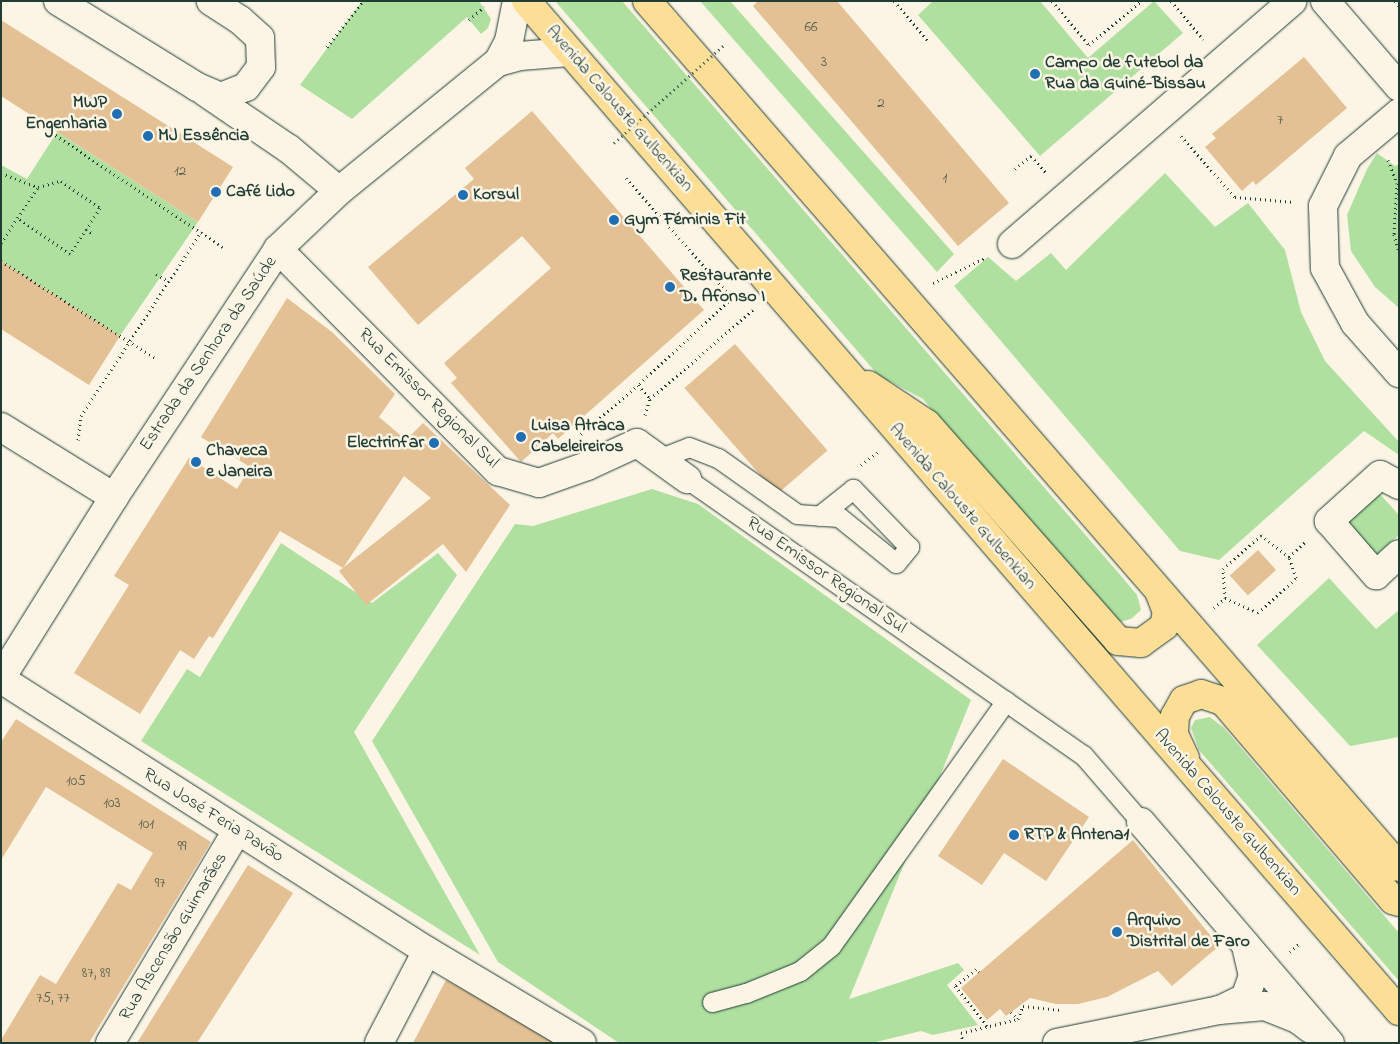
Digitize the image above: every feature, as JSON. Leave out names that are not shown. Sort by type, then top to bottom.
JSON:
[{"type":"main road","name":"Avenida Calouste Gulbenkian","points":[[526,1],[1399,1011]]},
{"type":"main road","points":[[647,1],[1158,592],[1399,867]]},
{"type":"main road","points":[[842,368],[928,424],[1118,642],[1141,644],[1164,626],[1167,612],[1158,592]]},
{"type":"main road","points":[[1192,772],[1174,734],[1176,716],[1184,700],[1201,694],[1223,701],[1386,892],[1399,902]]},
{"type":"street","points":[[58,1],[79,10],[289,148],[339,191]]},
{"type":"street","points":[[197,87],[221,97],[246,87],[261,67],[260,38],[240,20],[211,1]]},
{"type":"street","points":[[498,62],[509,41],[517,1]]},
{"type":"street","points":[[1012,244],[1293,1]]},
{"type":"street","points":[[1325,1],[1399,87]]},
{"type":"street","points":[[498,62],[520,56],[569,52]]},
{"type":"street","name":"Estrada da Senhora da Saúde","points":[[1,679],[114,498],[278,249],[339,191],[498,62]]},
{"type":"street","points":[[1399,113],[1348,156],[1323,206],[1325,268],[1355,323],[1399,373]]},
{"type":"street","name":"Rua Emissor Regional Sul","points":[[278,249],[498,471],[539,483],[588,466],[648,451],[687,479]]},
{"type":"street","points":[[1,427],[114,498]]},
{"type":"street","points":[[1399,485],[1380,475],[1329,521],[1376,575],[1399,554]]},
{"type":"street","name":"Rua José Feria Pavão","points":[[1,679],[427,951],[582,1043]]},
{"type":"street","name":"Rua Emissor Regional Sul","points":[[1141,822],[1329,1043]]},
{"type":"street","name":"Rua Ascensão Guimarães","points":[[110,1043],[238,831]]},
{"type":"street","points":[[1219,1010],[1246,998],[1253,976],[1246,945]]},
{"type":"street","points":[[379,1043],[427,951]]},
{"type":"street","points":[[1057,1043],[1219,1010],[1265,1006],[1299,1020],[1329,1043]]},
{"type":"lane","points":[[648,451],[689,447],[718,458],[797,514],[819,516],[839,517],[896,564],[908,547],[853,488],[819,516]]},
{"type":"lane","name":"Rua Emissor Regional Sul","points":[[687,479],[1083,755],[1141,822]]},
{"type":"lane","points":[[712,1002],[746,992],[800,971],[832,946],[1006,701]]},
{"type":"path","points":[[327,47],[363,1]]},
{"type":"path","points":[[894,1],[930,43]]},
{"type":"path","points":[[1052,1],[1089,45],[1141,1]]},
{"type":"path","points":[[1171,1],[1224,62]]},
{"type":"path","points":[[1395,1],[1399,6]]},
{"type":"path","points":[[470,20],[484,6]]},
{"type":"path","points":[[614,143],[725,44]]},
{"type":"path","points":[[1162,115],[1235,197],[1323,206]]},
{"type":"path","points":[[39,124],[223,247]]},
{"type":"path","points":[[1378,131],[1397,183],[1394,234],[1399,252]]},
{"type":"path","points":[[1015,169],[1031,156]]},
{"type":"path","points":[[1,173],[38,187],[61,181],[100,208],[70,254],[18,218]]},
{"type":"path","points":[[578,436],[638,385],[732,298],[626,178]]},
{"type":"path","points":[[1,243],[38,187]]},
{"type":"path","points":[[86,229],[93,234]]},
{"type":"path","points":[[74,473],[80,416],[201,232]]},
{"type":"path","points":[[933,283],[1012,244]]},
{"type":"path","points":[[1,261],[155,358]]},
{"type":"path","points":[[156,274],[168,282]]},
{"type":"path","points":[[650,399],[775,291]]},
{"type":"path","points":[[638,385],[650,399],[648,451]]},
{"type":"path","points":[[1289,557],[1329,521]]},
{"type":"path","points":[[1261,535],[1289,557],[1296,578],[1258,613],[1225,598],[1224,569],[1261,535]]},
{"type":"path","points":[[1191,628],[1225,598]]},
{"type":"path","points":[[979,972],[976,969],[955,986],[989,1028]]},
{"type":"path","points":[[963,1043],[961,1033],[989,1028],[1018,1019]]},
{"type":"green space","points":[[362,1],[479,1],[491,19],[488,28],[481,34],[467,17],[352,119],[300,85]]},
{"type":"green space","points":[[555,1],[622,1],[1122,577],[1137,595],[1141,610],[1131,619],[1119,622],[1107,614],[923,399],[878,375]]},
{"type":"green space","points":[[700,1],[730,1],[954,254],[937,272]]},
{"type":"green space","name":"Campo de futebol da Rua da Guiné-Bissau","points":[[933,1],[1040,1],[1088,58],[1154,1],[1183,33],[1040,156],[918,15]]},
{"type":"green space","points":[[57,132],[198,222],[120,336],[1,261],[1,165],[27,179]]},
{"type":"green space","points":[[1377,153],[1395,166],[1399,164],[1399,308],[1375,287],[1351,251],[1347,215],[1367,169]]},
{"type":"green space","points":[[1165,173],[1215,227],[1248,203],[1285,250],[1301,312],[1325,361],[1399,442],[1399,455],[1364,431],[1219,560],[1180,551],[954,286],[988,257],[1016,281],[1051,253],[1066,270]]},
{"type":"green space","points":[[652,489],[698,504],[971,700],[849,999],[958,963],[964,970],[947,985],[978,1025],[933,1035],[921,1031],[872,1043],[619,1043],[498,962],[372,741],[515,524],[533,526]]},
{"type":"green space","points":[[1379,493],[1399,515],[1399,535],[1376,555],[1347,522]]},
{"type":"green space","points":[[281,543],[372,603],[438,553],[457,575],[354,732],[480,955],[141,741],[187,669],[200,677]]},
{"type":"green space","points":[[1329,578],[1376,629],[1399,610],[1399,737],[1350,746],[1257,645]]},
{"type":"green space","points":[[1210,717],[1224,728],[1399,933],[1399,981],[1199,750],[1191,728],[1195,720]]},
{"type":"building","points":[[758,1],[837,1],[1009,203],[958,246],[753,6]]},
{"type":"building","points":[[1,20],[233,167],[198,222],[1,96]]},
{"type":"building","points":[[1304,57],[1347,108],[1256,185],[1253,181],[1242,191],[1205,147],[1216,138],[1212,134]]},
{"type":"building","points":[[532,111],[704,310],[558,439],[553,433],[521,462],[451,383],[457,378],[444,363],[551,268],[522,236],[418,325],[368,267],[474,179],[465,168]]},
{"type":"building","points":[[1,261],[120,336],[89,385],[1,329]]},
{"type":"building","points":[[287,298],[332,332],[395,394],[379,417],[406,440],[423,423],[510,505],[466,572],[443,544],[366,605],[339,571],[343,568],[280,531],[213,638],[209,636],[194,659],[180,650],[140,714],[74,673],[129,585],[114,576],[189,458],[237,489],[250,467],[201,437]],"holes":[[[404,476],[431,498],[343,568]]]},
{"type":"building","points":[[735,344],[828,450],[777,494],[684,388]]},
{"type":"building","points":[[1258,550],[1276,570],[1248,595],[1230,575]]},
{"type":"building","points":[[16,719],[211,842],[89,1043],[1,1043],[1,1040],[40,975],[56,984],[118,883],[131,890],[153,853],[46,787],[1,860],[1,742]]},
{"type":"building","name":"RTP & Antena1","points":[[1003,759],[1089,817],[1046,881],[1004,853],[982,885],[938,856]]},
{"type":"building","name":"Arquivo Distrital de Faro","points":[[1133,840],[1219,946],[1172,986],[1158,971],[1107,997],[1078,1004],[1056,1004],[1030,998],[1006,1016],[1000,1009],[987,1020],[961,988]]},
{"type":"building","points":[[248,865],[293,893],[197,1043],[137,1043]]},
{"type":"building","points":[[446,980],[561,1043],[413,1043]]},
{"type":"place","name":"Campo de futebol da Rua da Guiné-Bissau","points":[[1035,74]]},
{"type":"place","name":"MWP Engenharia","points":[[117,114]]},
{"type":"place","name":"MJ Essência","points":[[148,136]]},
{"type":"place","name":"Café Lido","points":[[216,192]]},
{"type":"place","name":"Korsul","points":[[463,195]]},
{"type":"place","name":"Gym Féminis Fit","points":[[614,220]]},
{"type":"place","name":"Restaurante D. Afonso I","points":[[670,287]]},
{"type":"place","name":"Luisa Atraca Cabeleireiros","points":[[521,437]]},
{"type":"place","name":"Electrinfar","points":[[434,443]]},
{"type":"place","name":"Chaveca e Janeira","points":[[196,462]]},
{"type":"place","name":"RTP & Antena1","points":[[1014,835]]},
{"type":"place","name":"Arquivo Distrital de Faro","points":[[1117,932]]}]
